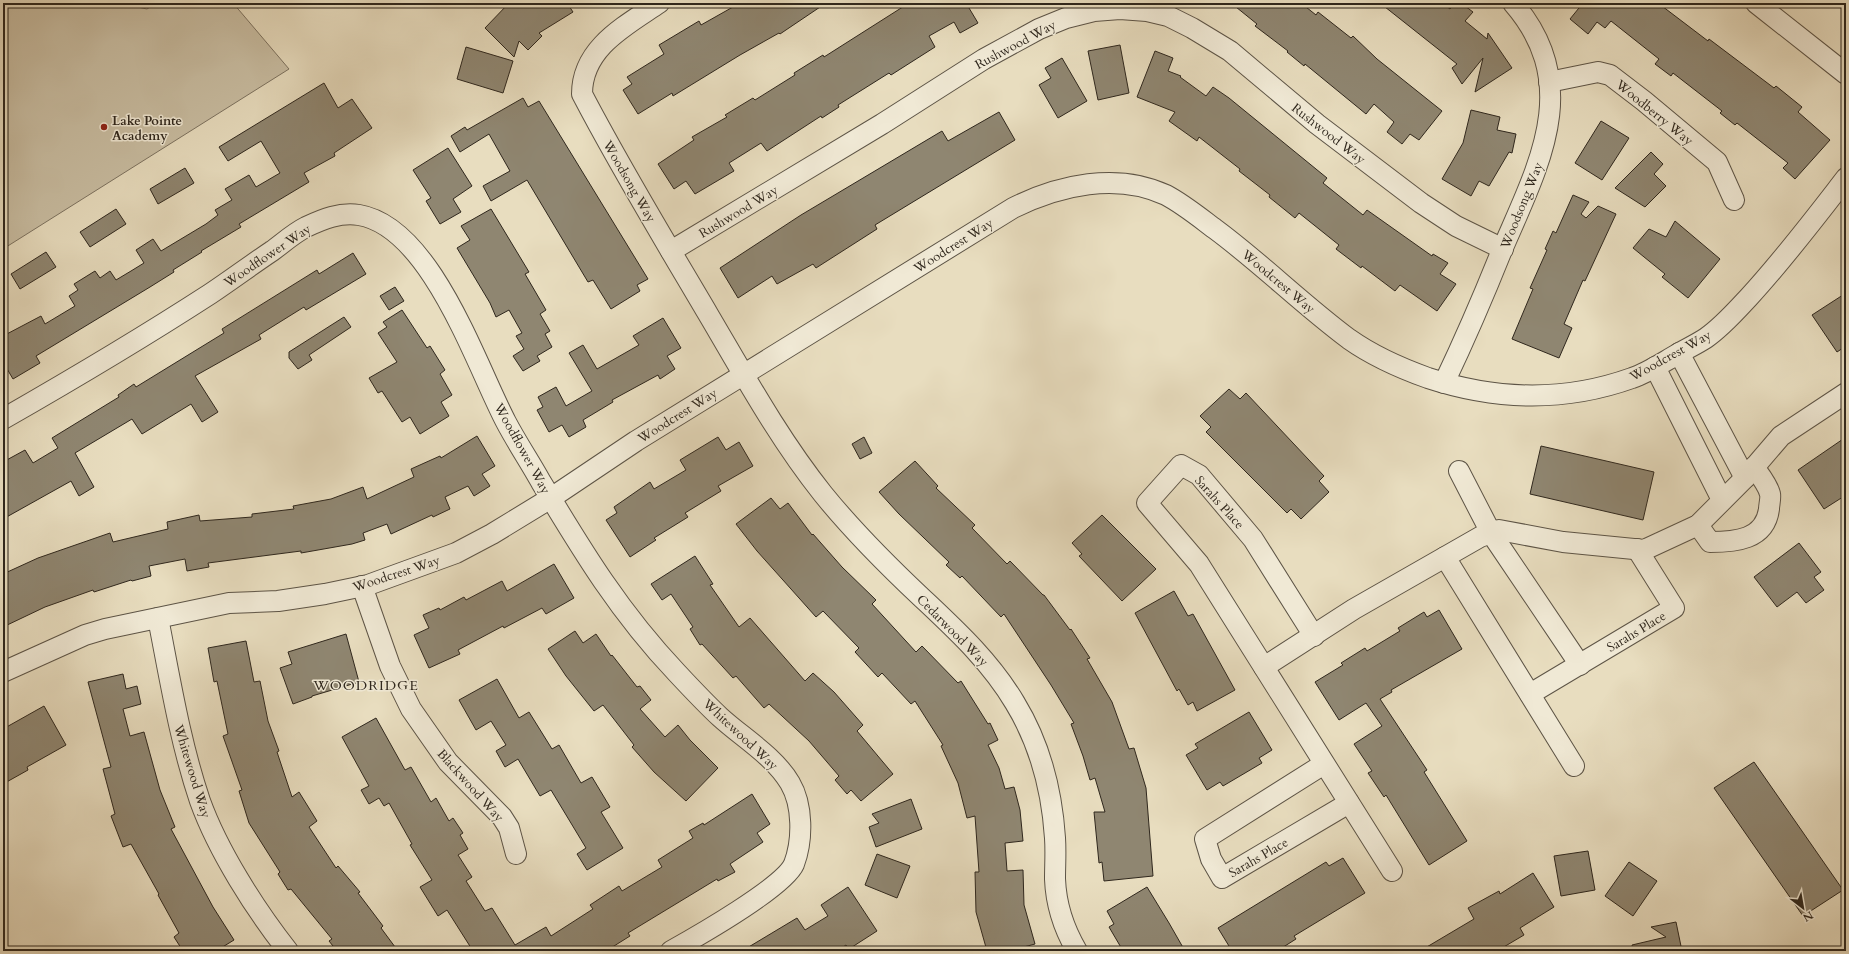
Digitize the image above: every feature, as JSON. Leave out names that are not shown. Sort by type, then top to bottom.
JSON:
[{"type":"street","name":"Woodsong Way","points":[[659,3],[604,42],[589,62],[583,79],[582,94],[671,251],[744,374]]},
{"type":"street","name":"Woodsong Way","points":[[1444,383],[1466,338],[1536,172],[1550,122],[1548,68],[1538,40],[1512,3]]},
{"type":"street","points":[[1756,3],[1846,74]]},
{"type":"street","name":"Rushwood Way","points":[[671,251],[882,124],[984,59],[1039,29],[1066,18],[1094,11],[1120,9],[1147,11],[1168,16],[1192,28],[1230,51],[1317,124],[1421,203],[1456,226],[1503,250]]},
{"type":"street","name":"Woodberry Way","points":[[1549,82],[1598,72],[1610,76],[1644,101],[1717,162],[1734,200]]},
{"type":"street","name":"Woodcrest Way","points":[[3,672],[85,635],[229,603],[278,601],[325,594],[362,586],[417,568],[456,552],[492,534],[551,498],[636,441],[1013,208],[1035,197],[1067,187],[1094,184],[1118,184],[1149,189],[1166,195],[1186,207],[1232,242],[1349,339],[1377,357],[1409,371],[1444,383],[1486,393],[1525,397],[1556,396],[1601,388],[1634,378],[1706,338],[1730,317],[1794,245],[1846,178]]},
{"type":"street","name":"Woodflower Way","points":[[3,419],[146,336],[303,229],[328,217],[357,214],[373,219],[388,227],[405,242],[434,278],[458,320],[506,423],[551,498]]},
{"type":"street","points":[[1679,353],[1750,472],[1770,494],[1768,513],[1763,525],[1749,538],[1731,542],[1710,542],[1698,525]]},
{"type":"street","points":[[1655,367],[1722,500]]},
{"type":"street","name":"Cedarwood Way","points":[[744,374],[786,443],[822,494],[864,541],[974,647],[997,675],[1016,705],[1032,737],[1044,771],[1052,805],[1055,841],[1055,882],[1059,909],[1068,937],[1077,951]]},
{"type":"street","points":[[1264,667],[1354,609],[1480,537],[1499,530],[1563,542],[1644,550],[1698,525],[1750,472],[1781,436],[1846,393]]},
{"type":"street","name":"Sarahs Place","points":[[1314,636],[1253,539],[1198,475],[1181,465],[1147,504],[1199,564],[1392,872]]},
{"type":"street","points":[[1458,471],[1491,533],[1580,664]]},
{"type":"street","name":"Whitewood Way","points":[[551,498],[589,562],[614,598],[646,639],[720,717],[778,766],[790,784],[797,800],[800,816],[799,842],[792,868],[782,879],[715,926],[671,951]]},
{"type":"street","name":"Sarahs Place","points":[[1530,694],[1674,608],[1637,549]]},
{"type":"street","points":[[1445,557],[1574,766]]},
{"type":"street","name":"Blackwood Way","points":[[362,586],[390,666],[411,709],[448,762],[502,817],[509,828],[516,854]]},
{"type":"street","name":"Whitewood Way","points":[[158,618],[177,716],[201,803],[229,861],[281,949]]},
{"type":"street","name":"Sarahs Place","points":[[1324,764],[1205,839],[1211,859],[1218,872],[1222,878],[1349,803]]},
{"type":"shaded area","name":"Lake Pointe Academy","points":[[3,3],[118,3],[147,9],[156,3],[233,3],[289,69],[3,249]]},
{"type":"building","points":[[509,3],[567,3],[573,12],[539,33],[542,36],[528,50],[519,41],[514,57],[485,28]]},
{"type":"building","points":[[740,3],[826,3],[780,34],[779,33],[740,55],[673,96],[672,93],[638,114],[623,90],[632,84],[627,77],[664,54],[659,45],[699,21],[701,25]]},
{"type":"building","points":[[909,3],[966,3],[978,23],[960,33],[954,22],[929,36],[935,47],[891,75],[889,73],[838,105],[839,107],[822,118],[821,116],[767,151],[761,143],[729,163],[734,171],[695,194],[686,181],[674,189],[658,164],[694,140],[692,137],[727,117],[725,115],[753,98],[755,100],[795,75],[794,73],[823,55],[824,57]]},
{"type":"building","points":[[1231,3],[1301,3],[1316,15],[1318,12],[1351,38],[1353,36],[1377,59],[1442,111],[1419,140],[1410,134],[1402,144],[1387,132],[1394,122],[1374,104],[1366,114],[1305,64],[1304,66],[1287,52],[1288,51],[1255,26],[1257,24]]},
{"type":"building","points":[[1380,3],[1442,3],[1450,9],[1455,3],[1461,3],[1473,12],[1465,21],[1487,39],[1488,33],[1512,68],[1475,92],[1483,58],[1462,84],[1452,68],[1457,64]]},
{"type":"building","points":[[1583,3],[1658,3],[1774,88],[1776,86],[1802,107],[1798,112],[1830,140],[1795,179],[1783,168],[1788,163],[1737,123],[1735,125],[1720,113],[1722,111],[1673,73],[1671,76],[1655,64],[1659,59],[1611,21],[1605,28],[1597,22],[1588,34],[1570,19]]},
{"type":"building","points":[[1120,45],[1129,93],[1098,100],[1088,51]]},
{"type":"building","points":[[466,47],[513,61],[503,93],[457,79]]},
{"type":"building","points":[[1155,51],[1173,58],[1168,71],[1181,76],[1180,77],[1206,96],[1213,87],[1229,98],[1327,178],[1323,183],[1363,215],[1367,210],[1432,256],[1433,254],[1448,263],[1440,274],[1456,284],[1437,311],[1400,285],[1395,291],[1362,266],[1361,268],[1336,249],[1339,245],[1299,213],[1295,218],[1269,197],[1270,195],[1239,171],[1240,169],[1199,137],[1197,141],[1169,121],[1175,112],[1137,97]]},
{"type":"building","points":[[1062,58],[1087,101],[1058,118],[1039,85],[1051,78],[1045,68]]},
{"type":"building","points":[[324,83],[338,108],[352,99],[372,128],[334,153],[335,156],[304,173],[309,182],[239,224],[241,227],[201,251],[202,252],[173,270],[174,272],[36,356],[40,363],[13,379],[3,362],[3,336],[41,316],[45,324],[75,306],[69,296],[78,290],[74,284],[95,271],[100,278],[110,271],[116,280],[144,263],[136,250],[153,239],[161,251],[206,224],[218,215],[215,210],[232,200],[225,189],[249,175],[256,187],[280,173],[261,141],[228,161],[219,147]]},
{"type":"building","points":[[523,98],[528,107],[539,101],[648,279],[637,285],[640,291],[611,309],[593,280],[588,282],[527,180],[491,201],[483,186],[510,171],[489,134],[460,152],[451,136],[465,127],[467,130]]},
{"type":"building","points":[[1471,110],[1500,117],[1497,130],[1516,134],[1512,153],[1509,152],[1489,186],[1479,181],[1471,196],[1442,179],[1463,143]]},
{"type":"building","points":[[999,112],[1015,140],[875,225],[877,229],[816,268],[813,264],[777,284],[772,276],[738,298],[720,268],[801,215],[942,131],[948,141]]},
{"type":"building","points":[[1601,121],[1629,138],[1602,180],[1575,163]]},
{"type":"building","points":[[448,148],[472,186],[453,199],[461,212],[440,224],[426,201],[431,198],[413,170]]},
{"type":"building","points":[[1651,152],[1663,164],[1654,174],[1666,186],[1645,207],[1615,188]]},
{"type":"building","points":[[185,168],[194,183],[158,204],[150,189]]},
{"type":"building","points":[[1573,195],[1589,202],[1581,214],[1586,218],[1598,206],[1616,214],[1585,281],[1583,280],[1564,324],[1572,328],[1559,358],[1512,339],[1533,289],[1530,288],[1547,250],[1545,249],[1553,231],[1556,233]]},
{"type":"building","points":[[116,209],[126,224],[90,247],[80,232]]},
{"type":"building","points":[[491,209],[529,272],[525,274],[546,310],[540,314],[550,331],[545,334],[552,347],[537,356],[540,361],[523,371],[513,356],[524,349],[516,336],[522,333],[509,310],[496,317],[490,303],[457,248],[470,240],[461,226]]},
{"type":"building","points":[[1675,221],[1720,259],[1688,298],[1662,277],[1665,274],[1633,248],[1649,229],[1666,237]]},
{"type":"building","points":[[46,252],[56,267],[20,289],[11,274]]},
{"type":"building","points":[[353,253],[366,274],[306,310],[304,307],[259,335],[261,339],[195,376],[218,412],[202,422],[191,404],[142,434],[132,419],[75,453],[94,487],[79,496],[71,481],[3,519],[3,462],[25,450],[33,463],[58,448],[52,438],[119,397],[118,395],[134,384],[136,387],[224,333],[222,329],[317,270],[319,274]]},
{"type":"building","points":[[395,287],[404,301],[389,310],[380,296]]},
{"type":"building","points":[[1846,293],[1846,346],[1837,352],[1812,315]]},
{"type":"building","points":[[402,310],[427,348],[430,346],[445,370],[440,374],[452,395],[441,402],[449,416],[420,434],[410,417],[402,422],[382,391],[378,393],[369,378],[397,362],[378,333],[387,327],[383,322]]},
{"type":"building","points":[[344,317],[351,327],[309,355],[312,360],[298,369],[289,358],[289,352]]},
{"type":"building","points":[[663,318],[681,348],[667,356],[675,369],[660,379],[658,375],[612,400],[613,402],[583,420],[586,427],[569,437],[562,425],[549,432],[537,410],[543,407],[538,397],[556,387],[566,406],[592,391],[569,353],[583,345],[597,369],[639,345],[633,336]]},
{"type":"building","points":[[1229,389],[1240,399],[1246,393],[1324,476],[1319,481],[1329,492],[1301,519],[1291,509],[1287,513],[1206,432],[1211,427],[1200,416]]},
{"type":"building","points":[[477,436],[495,466],[482,474],[490,486],[474,496],[468,486],[445,497],[450,509],[433,517],[432,515],[391,534],[387,524],[363,533],[365,540],[352,544],[301,553],[301,551],[208,563],[209,567],[187,571],[185,559],[149,566],[151,576],[131,580],[94,592],[93,590],[45,607],[3,627],[3,574],[38,558],[110,533],[113,542],[168,529],[167,522],[199,515],[200,521],[252,517],[252,514],[294,509],[293,506],[331,499],[363,487],[367,499],[414,477],[411,469],[440,456],[441,458]]},
{"type":"building","points":[[718,437],[726,450],[739,442],[753,466],[718,486],[721,491],[685,513],[688,517],[654,538],[656,540],[630,557],[606,520],[617,513],[614,507],[650,482],[654,489],[686,470],[680,460]]},
{"type":"building","points":[[864,437],[872,453],[860,459],[852,444]]},
{"type":"building","points":[[1846,437],[1846,495],[1824,509],[1798,470]]},
{"type":"building","points":[[1541,446],[1654,472],[1643,520],[1530,494]]},
{"type":"building","points":[[915,461],[938,486],[936,488],[975,525],[972,528],[1007,564],[1010,561],[1044,595],[1070,630],[1071,629],[1090,658],[1087,659],[1112,702],[1129,749],[1134,748],[1146,788],[1153,876],[1104,881],[1102,862],[1099,863],[1094,812],[1105,812],[1095,778],[1090,780],[1071,724],[1074,723],[1004,614],[1001,617],[962,576],[960,578],[946,565],[949,562],[899,514],[879,492]]},
{"type":"building","points":[[771,498],[780,509],[788,503],[812,535],[813,534],[842,567],[876,600],[872,604],[916,652],[922,646],[958,683],[961,681],[988,724],[990,723],[998,740],[988,745],[999,768],[1005,789],[1014,787],[1020,810],[1023,841],[1005,843],[1007,871],[1023,870],[1024,905],[1035,944],[1009,951],[987,951],[976,912],[975,872],[979,872],[975,816],[967,818],[958,783],[941,746],[943,745],[915,701],[911,704],[882,673],[878,677],[855,652],[859,648],[823,611],[816,617],[757,551],[736,524]]},
{"type":"building","points":[[1102,515],[1156,569],[1122,601],[1079,556],[1082,554],[1072,543]]},
{"type":"building","points":[[1799,543],[1821,572],[1814,577],[1824,590],[1806,603],[1797,592],[1777,607],[1754,577]]},
{"type":"building","points":[[695,556],[713,584],[710,585],[739,627],[750,618],[805,681],[813,673],[834,692],[863,725],[857,731],[893,774],[861,801],[851,790],[847,794],[835,780],[839,776],[809,741],[769,704],[764,708],[736,676],[733,678],[702,644],[700,645],[690,629],[693,627],[671,594],[662,600],[651,584]]},
{"type":"building","points":[[554,564],[574,598],[546,614],[542,608],[504,628],[503,626],[458,650],[460,654],[429,668],[414,635],[429,628],[423,615],[439,608],[440,610],[464,597],[466,600],[502,581],[507,591]]},
{"type":"building","points":[[1174,591],[1188,616],[1193,614],[1235,690],[1197,711],[1193,702],[1188,705],[1179,689],[1177,691],[1135,613]]},
{"type":"building","points":[[1439,610],[1462,649],[1391,690],[1392,692],[1380,699],[1427,770],[1424,772],[1467,841],[1429,865],[1386,795],[1384,797],[1368,773],[1372,771],[1354,744],[1382,726],[1366,703],[1339,720],[1315,682],[1343,665],[1341,663],[1365,648],[1367,651],[1400,631],[1398,628],[1424,612],[1427,617]]},
{"type":"building","points":[[575,631],[583,643],[596,634],[611,656],[612,655],[637,687],[640,686],[651,700],[640,709],[665,737],[678,725],[690,740],[718,768],[686,801],[654,772],[632,747],[634,745],[603,705],[594,711],[566,676],[548,649]]},
{"type":"building","points":[[346,634],[359,682],[312,696],[293,704],[280,668],[292,664],[288,652]]},
{"type":"building","points":[[246,641],[254,682],[260,681],[268,721],[279,751],[277,752],[292,797],[299,792],[317,821],[309,827],[336,868],[338,866],[360,892],[358,893],[383,926],[381,928],[398,951],[337,951],[329,941],[332,939],[291,889],[288,890],[278,874],[280,872],[249,823],[239,791],[242,790],[223,736],[228,734],[217,681],[214,682],[208,648]]},
{"type":"building","points":[[123,674],[126,689],[137,686],[141,704],[123,709],[130,736],[144,732],[160,790],[175,827],[171,829],[213,907],[234,940],[216,951],[183,951],[174,937],[179,933],[158,895],[159,894],[131,844],[123,847],[111,816],[115,814],[103,769],[111,767],[88,682]]},
{"type":"building","points":[[497,679],[519,718],[529,712],[552,749],[559,745],[581,783],[592,777],[610,807],[601,812],[623,848],[587,870],[577,854],[586,848],[551,790],[540,796],[518,759],[505,767],[496,751],[506,745],[491,721],[476,730],[459,700]]},
{"type":"building","points":[[44,706],[66,745],[27,767],[28,770],[3,784],[3,729]]},
{"type":"building","points":[[1249,712],[1272,750],[1259,758],[1262,763],[1223,786],[1220,782],[1207,790],[1186,755],[1198,748],[1195,744]]},
{"type":"building","points":[[376,718],[405,770],[411,767],[431,802],[436,798],[449,821],[453,818],[463,833],[460,835],[468,849],[458,855],[472,877],[466,881],[485,911],[492,908],[515,945],[546,927],[551,936],[593,909],[590,905],[619,886],[622,891],[662,867],[658,860],[693,838],[689,831],[703,823],[704,825],[752,794],[770,824],[757,833],[763,842],[730,864],[735,872],[718,881],[717,879],[628,933],[630,936],[606,951],[473,951],[447,910],[438,916],[420,887],[432,880],[410,845],[412,844],[389,803],[384,806],[379,798],[369,804],[361,790],[369,786],[342,737]]},
{"type":"building","points":[[1754,762],[1843,890],[1803,916],[1714,788]]},
{"type":"building","points":[[911,799],[922,829],[876,847],[869,827],[879,823],[872,814]]},
{"type":"building","points":[[1588,851],[1595,890],[1561,896],[1554,856]]},
{"type":"building","points":[[877,854],[910,866],[897,898],[865,885]]},
{"type":"building","points":[[1343,858],[1365,893],[1294,936],[1296,939],[1277,951],[1232,951],[1218,928],[1326,862],[1329,866]]},
{"type":"building","points":[[1629,862],[1657,881],[1633,916],[1605,896]]},
{"type":"building","points":[[1533,873],[1554,907],[1520,928],[1524,935],[1497,951],[1420,951],[1474,919],[1468,908],[1499,891],[1500,894]]},
{"type":"building","points":[[848,887],[877,931],[849,949],[846,945],[837,951],[742,951],[797,918],[805,930],[828,916],[821,905]]},
{"type":"building","points":[[1147,887],[1185,951],[1123,951],[1109,927],[1114,924],[1107,911]]},
{"type":"building","points":[[1676,922],[1682,951],[1633,951],[1632,945],[1666,937],[1651,927]]},
{"type":"place","name":"Lake Pointe Academy","points":[[104,127]]},
{"type":"district","name":"WOODRIDGE","points":[[366,685]]}]
